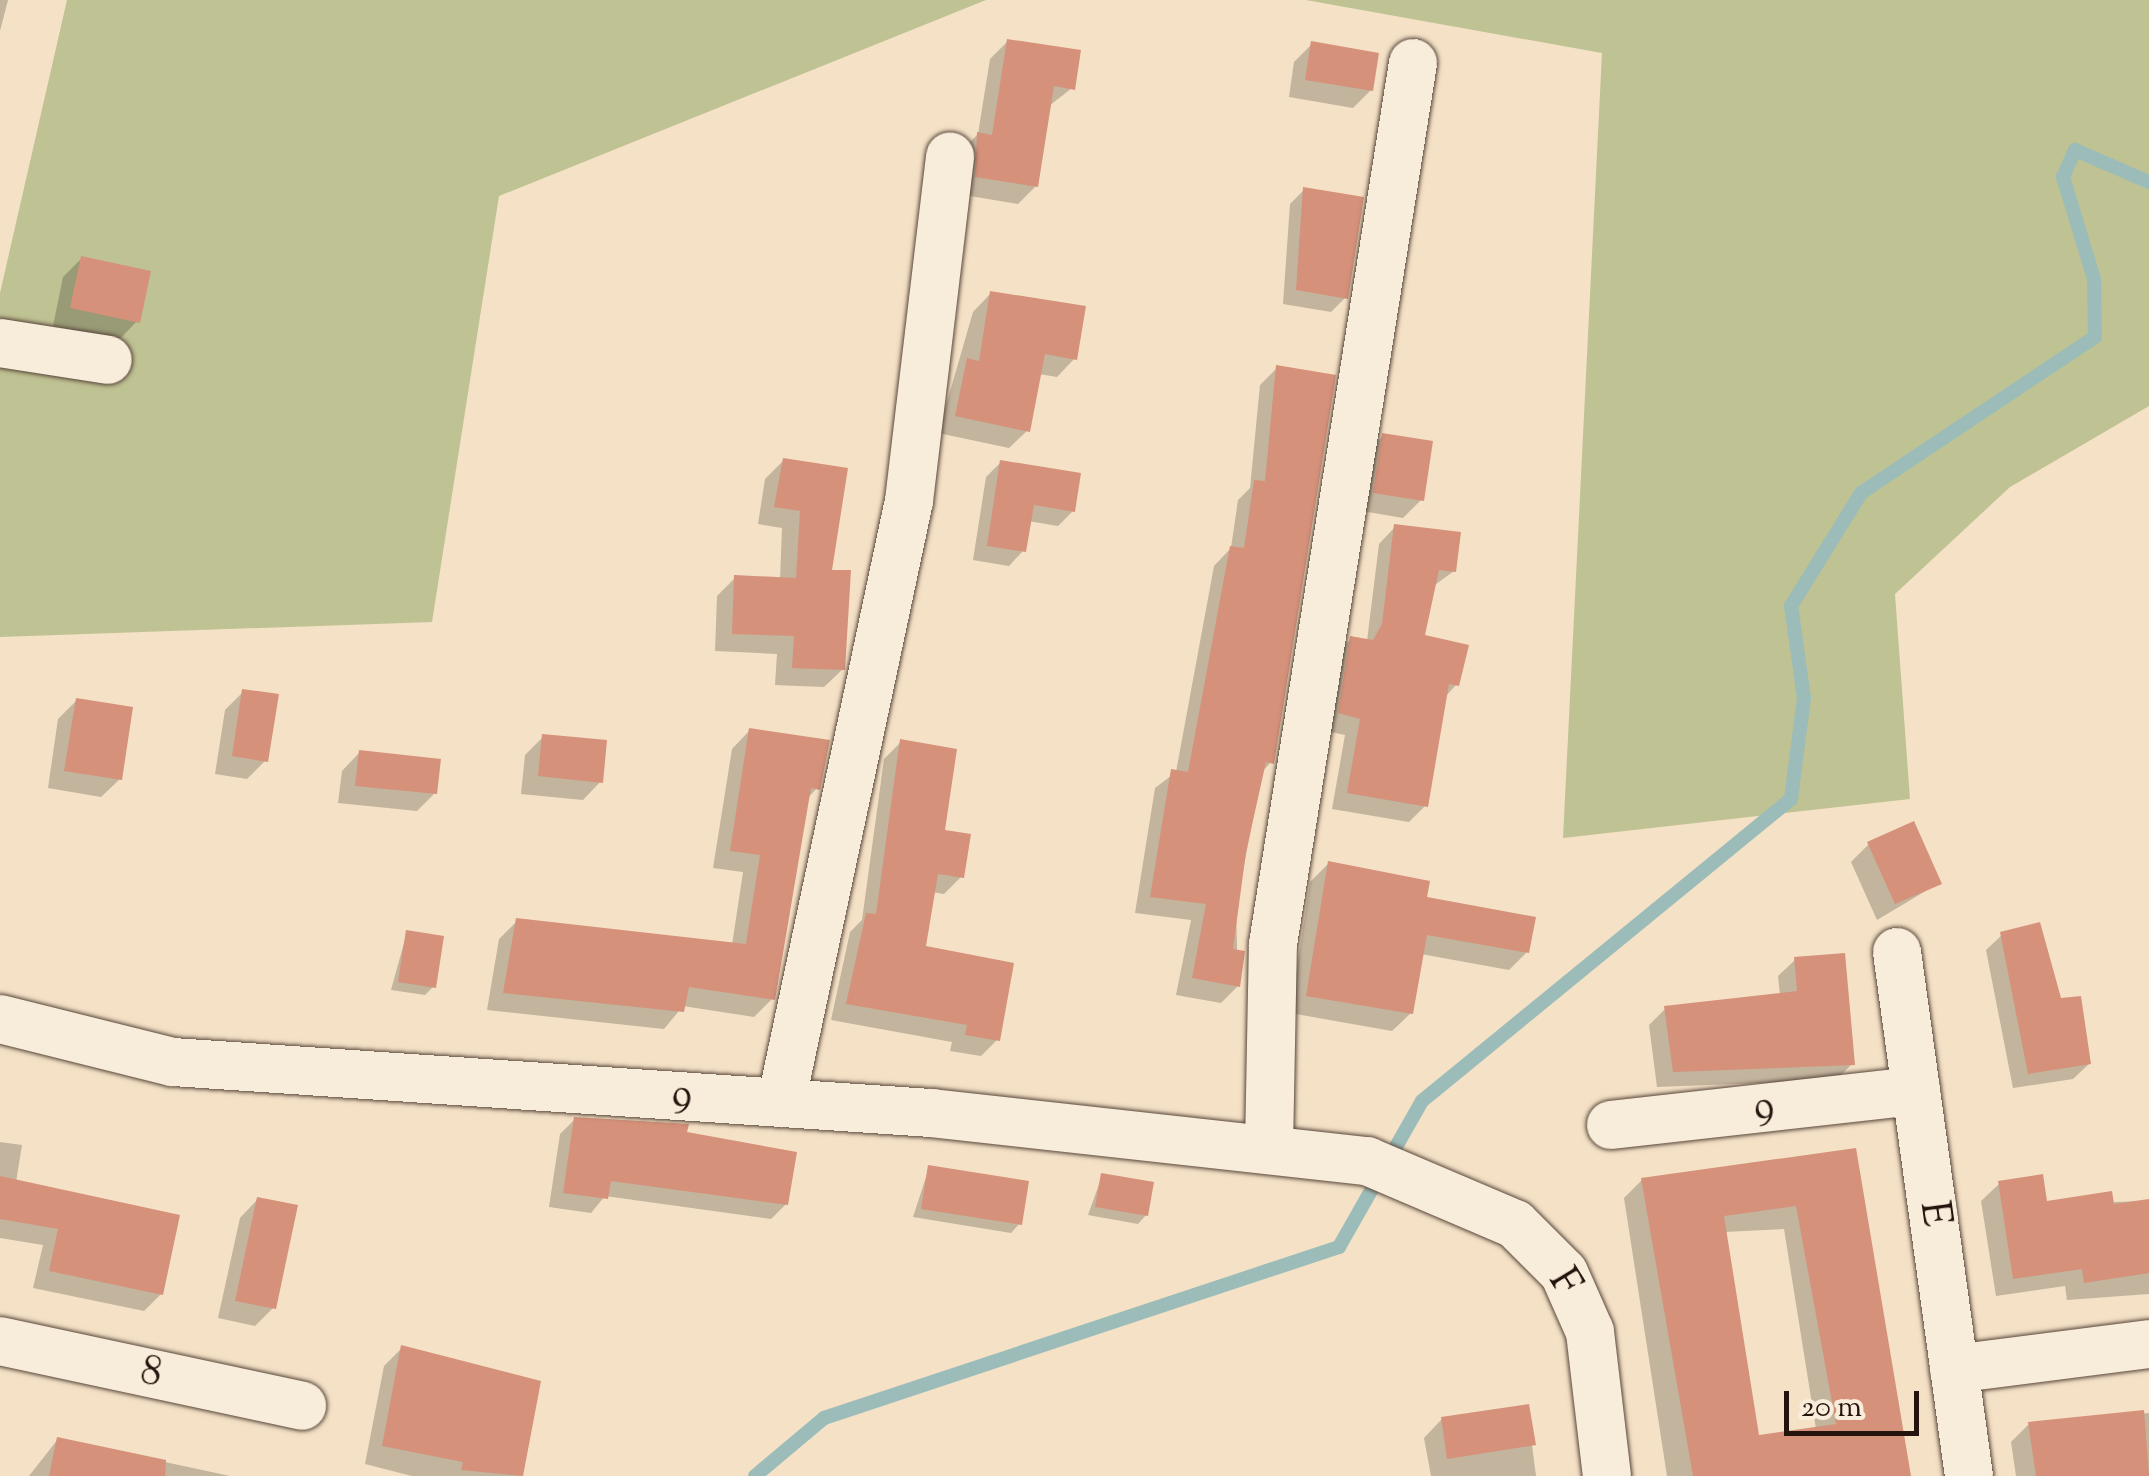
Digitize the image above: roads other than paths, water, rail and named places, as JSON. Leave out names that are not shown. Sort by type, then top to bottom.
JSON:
[{"type":"street","points":[[1269,1148],[1273,944],[1413,63]]},
{"type":"street","points":[[781,1103],[909,502],[950,156]]},
{"type":"street","points":[[0,344],[108,360]]},
{"type":"street","name":"E","points":[[1897,952],[1969,1476]]},
{"type":"street","name":"9","points":[[0,1019],[173,1062],[781,1103],[1269,1148],[1384,1167]]},
{"type":"street","name":"9","points":[[1611,1124],[1916,1092]]},
{"type":"street","name":"F","points":[[1384,1167],[1515,1224],[1564,1273],[1590,1332],[1607,1476]]},
{"type":"street","name":"8","points":[[0,1341],[302,1406]]},
{"type":"street","points":[[1954,1369],[2149,1344]]},
{"type":"waterway","points":[[755,1476],[824,1418],[1339,1247],[1422,1101],[1791,799],[1804,698],[1791,606],[1861,493],[2095,337],[2094,279],[2063,177],[2075,150],[2149,182]]}]
